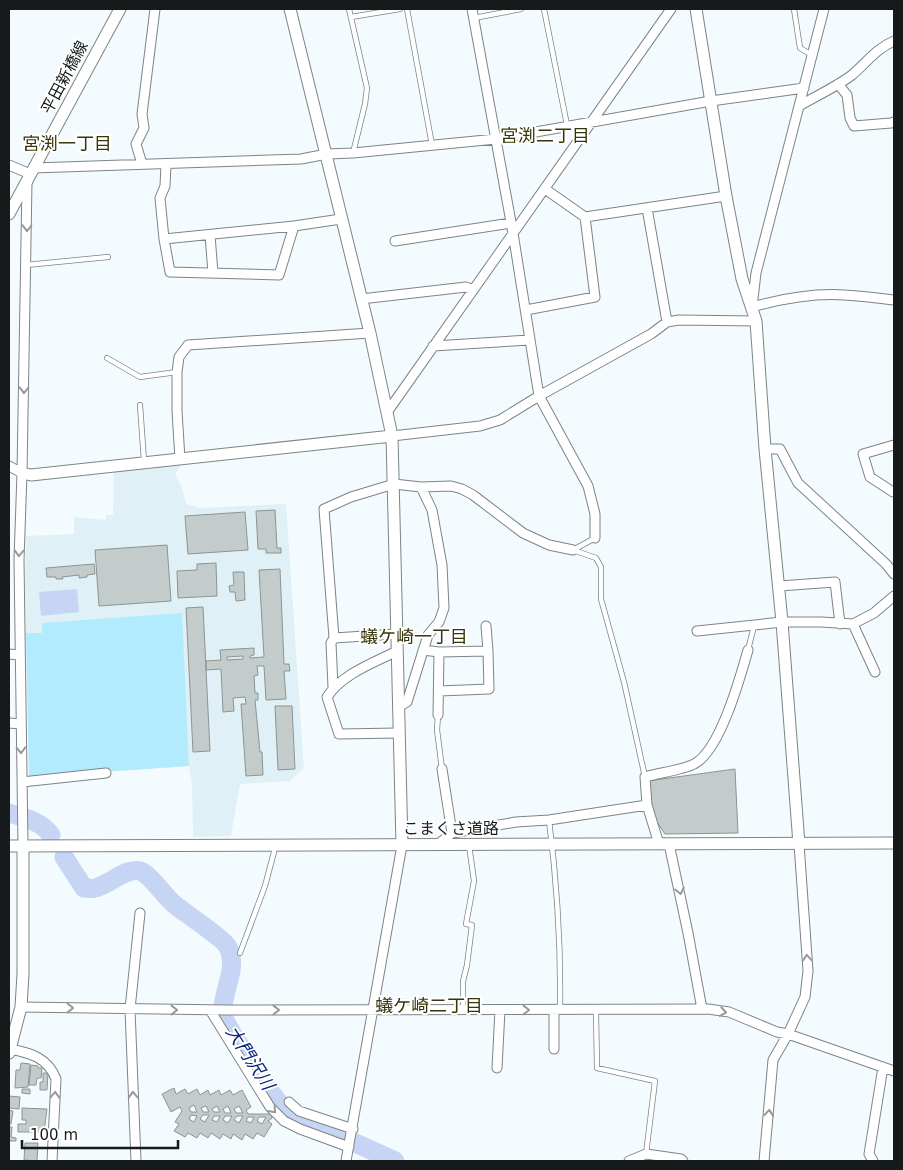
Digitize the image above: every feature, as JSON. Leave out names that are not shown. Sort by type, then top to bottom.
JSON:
[{"type":"street","name":"平田新橋線","points":[[9,214],[120,9]]},
{"type":"street","points":[[142,164],[136,144],[144,128],[142,114],[156,9]]},
{"type":"street","points":[[290,9],[370,333],[388,410],[392,436],[402,845],[346,1161]]},
{"type":"street","points":[[388,410],[672,9]]},
{"type":"street","points":[[696,9],[726,196],[742,279],[756,321],[765,449],[782,622],[808,971],[805,997],[788,1034],[773,1060],[764,1161]]},
{"type":"street","points":[[752,307],[756,273],[824,9]]},
{"type":"street","points":[[473,13],[513,233],[539,396],[588,486],[595,514],[595,538]]},
{"type":"street","points":[[798,106],[838,84],[884,45],[894,41]]},
{"type":"street","points":[[838,84],[847,94],[850,118],[854,126],[891,124],[894,122]]},
{"type":"street","points":[[9,165],[30,174],[142,164],[301,159],[327,154],[496,139],[711,101],[804,88]]},
{"type":"street","points":[[166,164],[166,186],[160,198],[164,239],[170,272],[279,276],[294,226]]},
{"type":"street","points":[[30,174],[19,560],[23,974],[21,1008],[9,1050],[19,1051],[47,1062],[56,1078],[52,1161]]},
{"type":"street","points":[[545,189],[585,217],[726,196]]},
{"type":"street","points":[[647,208],[667,322]]},
{"type":"street","points":[[526,310],[595,297],[585,217]]},
{"type":"street","points":[[164,239],[294,226],[341,219]]},
{"type":"street","points":[[395,241],[511,223]]},
{"type":"street","points":[[210,235],[213,273]]},
{"type":"street","points":[[361,299],[466,287],[473,290]]},
{"type":"street","points":[[752,307],[772,301],[843,294],[894,300]]},
{"type":"street","points":[[9,466],[22,473],[31,475],[480,426],[500,420],[539,396],[651,334],[667,322],[679,320],[756,321]]},
{"type":"street","points":[[180,459],[177,411],[178,357],[188,345],[370,333]]},
{"type":"street","points":[[433,346],[530,340]]},
{"type":"street","points":[[894,445],[863,454],[870,477],[894,495]]},
{"type":"street","points":[[765,449],[780,449],[798,483],[886,564],[894,574]]},
{"type":"street","points":[[333,687],[331,643],[334,638],[324,508],[351,497],[394,484],[421,487],[450,486],[462,489],[473,495],[523,533],[549,545],[573,550]]},
{"type":"street","points":[[398,708],[406,702],[428,634],[439,622],[444,608],[442,565],[432,510],[421,487]]},
{"type":"street","points":[[779,586],[835,582],[840,624]]},
{"type":"street","points":[[697,631],[782,622],[853,624],[874,613],[894,596]]},
{"type":"street","points":[[853,624],[875,672]]},
{"type":"street","points":[[439,691],[489,689],[486,626]]},
{"type":"street","points":[[334,638],[396,634]]},
{"type":"street","points":[[423,650],[439,652],[488,651]]},
{"type":"street","points":[[702,1009],[664,844],[648,806],[645,777],[694,765],[711,749],[738,684],[748,650]]},
{"type":"street","points":[[396,651],[333,687],[327,696],[339,734],[398,733]]},
{"type":"street","points":[[438,714],[439,652]]},
{"type":"street","points":[[9,654],[19,655]]},
{"type":"street","points":[[9,724],[20,724]]},
{"type":"street","points":[[442,769],[452,833]]},
{"type":"street","points":[[22,782],[106,773]]},
{"type":"street","points":[[437,845],[452,833],[516,822],[549,820],[648,806]]},
{"type":"street","name":"こまくさ道路","points":[[9,846],[894,843]]},
{"type":"street","points":[[136,1161],[130,1009],[140,913]]},
{"type":"street","points":[[21,1008],[218,1010],[702,1009],[729,1012],[777,1032],[788,1034],[894,1071]]},
{"type":"street","points":[[218,1010],[270,1107],[284,1121],[300,1130],[349,1146]]},
{"type":"street","points":[[497,1068],[500,1010]]},
{"type":"street","points":[[554,1049],[557,1010]]},
{"type":"street","points":[[873,1161],[869,1154],[883,1068]]},
{"type":"street","points":[[289,1102],[299,1111],[352,1131]]},
{"type":"street","points":[[629,1161],[646,1154],[681,1159],[683,1161]]},
{"type":"lane","points":[[349,9],[367,88],[353,153]]},
{"type":"lane","points":[[351,17],[400,9]]},
{"type":"lane","points":[[408,9],[432,145]]},
{"type":"lane","points":[[473,13],[522,9]]},
{"type":"lane","points":[[544,9],[567,126]]},
{"type":"lane","points":[[794,9],[800,48],[812,55]]},
{"type":"lane","points":[[26,266],[108,257]]},
{"type":"lane","points":[[107,358],[140,377],[177,372]]},
{"type":"lane","points":[[140,405],[144,462]]},
{"type":"lane","points":[[573,550],[595,538]]},
{"type":"lane","points":[[573,550],[596,558],[601,567],[601,599],[624,682],[645,777]]},
{"type":"lane","points":[[748,650],[754,626]]},
{"type":"lane","points":[[438,714],[437,730],[442,769]]},
{"type":"lane","points":[[549,820],[559,930],[557,1010]]},
{"type":"lane","points":[[240,953],[265,886],[274,852],[274,845]]},
{"type":"lane","points":[[463,1010],[463,981],[468,966],[472,926],[466,924],[474,881],[469,845]]},
{"type":"lane","points":[[596,1010],[597,1068],[655,1081],[646,1154]]},
{"type":"shaded area","points":[[182,464],[175,474],[182,487],[186,504],[200,508],[286,504],[304,768],[290,781],[240,784],[231,836],[193,837],[192,785],[189,766],[29,777],[25,584],[26,536],[74,534],[74,517],[106,520],[106,515],[113,515],[114,472]]},
{"type":"shaded area","points":[[77,589],[79,612],[41,616],[39,592]]},
{"type":"shaded area","points":[[182,613],[189,766],[29,777],[26,633],[42,633],[42,623]]},
{"type":"building","points":[[275,510],[277,548],[281,548],[281,553],[266,553],[266,549],[258,549],[256,511]]},
{"type":"building","points":[[245,512],[248,550],[188,554],[185,516]]},
{"type":"building","points":[[167,545],[171,601],[99,606],[95,550]]},
{"type":"building","points":[[216,563],[217,596],[178,598],[177,571],[197,570],[197,564]]},
{"type":"building","points":[[94,564],[95,574],[87,575],[87,577],[79,578],[79,575],[56,579],[56,577],[47,577],[46,568]]},
{"type":"building","points":[[280,569],[284,664],[289,664],[290,671],[284,671],[286,699],[266,700],[264,666],[257,666],[258,675],[254,676],[255,693],[258,693],[258,700],[255,700],[263,775],[246,776],[241,704],[246,704],[245,697],[233,698],[234,711],[223,712],[221,669],[206,670],[206,661],[221,660],[220,650],[254,648],[254,655],[250,656],[250,658],[264,657],[259,570]],"holes":[[[243,656],[243,659],[227,660],[227,657]]]},
{"type":"building","points":[[233,572],[244,572],[245,600],[236,601],[235,592],[230,592],[229,586],[234,585]]},
{"type":"building","points":[[203,607],[210,751],[193,752],[186,608]]},
{"type":"building","points":[[275,706],[292,706],[295,769],[278,770]]},
{"type":"building","points":[[735,769],[738,833],[665,834],[656,821],[651,807],[647,781]]},
{"type":"building","points":[[21,1063],[30,1064],[28,1087],[15,1088],[16,1070],[20,1070]]},
{"type":"building","points":[[31,1065],[42,1068],[41,1078],[37,1078],[36,1085],[29,1085]]},
{"type":"building","points":[[43,1073],[48,1073],[47,1090],[40,1090],[40,1082],[43,1082]]},
{"type":"building","points":[[174,1088],[176,1094],[185,1089],[188,1094],[197,1089],[200,1095],[208,1090],[210,1095],[219,1090],[221,1095],[230,1090],[233,1095],[242,1090],[251,1107],[246,1110],[248,1114],[272,1114],[272,1118],[268,1121],[272,1124],[264,1137],[257,1133],[253,1139],[245,1134],[242,1140],[233,1134],[231,1139],[223,1134],[220,1139],[211,1133],[208,1138],[200,1133],[197,1138],[188,1133],[185,1137],[174,1131],[179,1124],[175,1122],[182,1111],[180,1107],[171,1112],[162,1094]],"holes":[[[194,1105],[197,1112],[191,1112],[189,1108]],[[206,1106],[209,1112],[203,1112],[201,1108]],[[217,1106],[220,1112],[214,1112],[212,1109]],[[228,1106],[231,1113],[225,1113],[223,1109]],[[239,1106],[243,1113],[236,1113],[234,1109]],[[191,1115],[197,1116],[194,1122],[189,1119]],[[203,1115],[209,1115],[205,1122],[200,1119]],[[214,1116],[220,1116],[217,1122],[212,1120]],[[225,1116],[232,1116],[228,1123],[223,1120]],[[237,1116],[243,1116],[239,1123],[234,1120]],[[248,1117],[254,1117],[251,1123],[246,1121]],[[259,1117],[266,1117],[262,1124],[257,1121]]]},
{"type":"building","points":[[22,1089],[30,1089],[30,1094],[22,1093]]},
{"type":"building","points":[[9,1096],[20,1097],[19,1109],[9,1108]]},
{"type":"building","points":[[22,1108],[47,1109],[44,1132],[18,1132],[18,1124],[26,1124],[26,1120],[22,1120]]},
{"type":"building","points":[[9,1110],[13,1111],[11,1124],[9,1124]]},
{"type":"building","points":[[9,1127],[12,1127],[11,1137],[16,1138],[16,1141],[9,1141]]},
{"type":"building","points":[[25,1143],[38,1143],[37,1161],[24,1160]]},
{"type":"waterway","name":"大門沢川","points":[[9,813],[38,823],[51,835]]},
{"type":"waterway","name":"大門沢川","points":[[64,857],[84,888],[100,886],[135,870],[144,873],[175,905],[225,943],[231,955],[232,964],[224,997],[223,1014],[239,1044],[275,1098],[286,1110],[300,1120],[395,1161]]},
{"type":"district","name":"宮渕二丁目","points":[[545,136]]},
{"type":"district","name":"宮渕一丁目","points":[[67,144]]},
{"type":"district","name":"蟻ケ崎一丁目","points":[[414,637]]},
{"type":"district","name":"蟻ケ崎二丁目","points":[[429,1006]]}]
